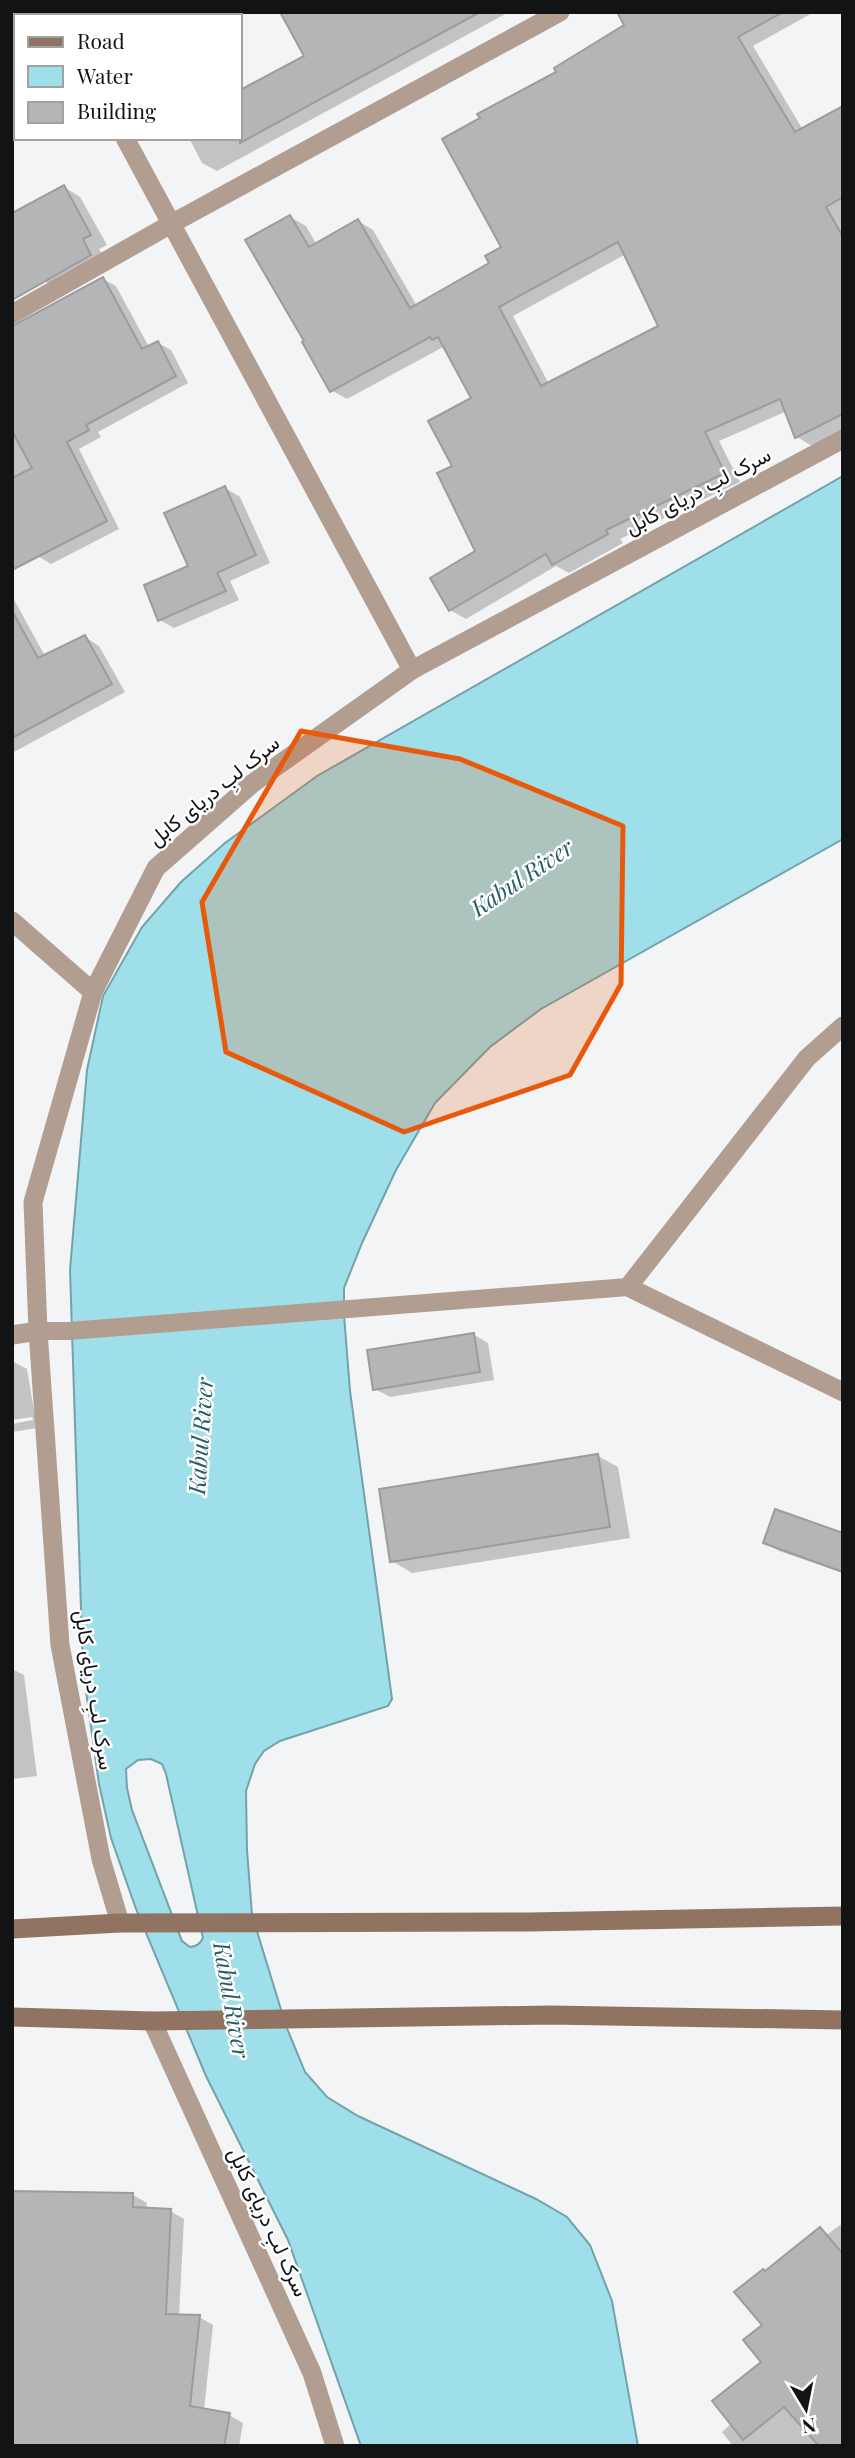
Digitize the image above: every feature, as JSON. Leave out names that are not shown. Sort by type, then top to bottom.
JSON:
[{"type":"main road","points":[[12,1928],[126,1924],[530,1922],[843,1916]]},
{"type":"main road","points":[[12,2017],[159,2021],[550,2015],[843,2020]]},
{"type":"street","points":[[12,314],[560,12]]},
{"type":"street","points":[[126,140],[412,670]]},
{"type":"street","name":"سرک لبِ دریای کابل","points":[[126,1924],[101,1859],[60,1645],[38,1331],[33,1202],[93,992],[156,868],[253,783],[412,670],[843,439]]},
{"type":"street","points":[[12,921],[93,992]]},
{"type":"street","points":[[843,1026],[807,1058],[628,1287],[843,1392]]},
{"type":"street","points":[[12,1335],[38,1331]]},
{"type":"street","name":"سرک لبِ دریای کابل","points":[[159,2021],[312,2373],[335,2446]]},
{"type":"lane","points":[[38,1331],[351,1310],[628,1287]]},
{"type":"highlighted area","points":[[301,731],[460,759],[623,826],[621,984],[570,1075],[404,1132],[226,1052],[202,902]]},
{"type":"water","name":"Kabul River","points":[[843,476],[843,839],[541,1009],[490,1047],[435,1103],[396,1170],[344,1288],[350,1391],[392,1699],[388,1706],[280,1741],[264,1751],[255,1764],[246,1791],[252,1915],[286,2026],[305,2072],[327,2097],[358,2116],[536,2199],[567,2217],[590,2245],[612,2301],[638,2446],[361,2446],[288,2240],[206,2076],[136,1909],[111,1838],[99,1784],[83,1670],[70,1270],[87,1070],[103,996],[142,927],[181,882],[225,843],[317,776]],"holes":[[[151,1759],[162,1764],[203,1938],[190,1947],[182,1941],[132,1810],[127,1788],[126,1769],[138,1760]]]},
{"type":"building","points":[[280,12],[480,12],[240,143],[242,89],[304,56]]},
{"type":"building","points":[[617,12],[783,12],[738,37],[795,132],[843,106],[843,197],[826,207],[843,237],[843,414],[795,438],[780,399],[705,432],[725,473],[606,530],[608,534],[552,565],[546,554],[449,611],[430,578],[475,551],[437,473],[452,466],[428,421],[471,398],[438,337],[432,340],[430,337],[330,392],[302,342],[304,341],[245,240],[290,215],[309,247],[358,219],[410,308],[489,263],[485,256],[501,247],[442,139],[480,118],[477,114],[556,72],[554,68],[624,25]],"holes":[[[618,242],[658,326],[541,386],[499,307]]]},
{"type":"building","points":[[64,185],[91,235],[83,239],[91,255],[12,300],[12,213]]},
{"type":"building","points":[[103,277],[142,349],[158,341],[176,376],[86,425],[89,430],[67,442],[107,521],[12,570],[12,478],[32,468],[12,431],[12,326]]},
{"type":"building","points":[[225,486],[256,555],[217,573],[226,591],[158,621],[144,585],[188,566],[164,513]]},
{"type":"building","points":[[12,611],[38,658],[85,635],[112,684],[12,738]]},
{"type":"building","points":[[474,1333],[480,1372],[373,1390],[367,1350]]},
{"type":"building","points":[[598,1454],[610,1527],[390,1562],[379,1489]]},
{"type":"building","points":[[775,1509],[843,1533],[843,1572],[763,1543]]},
{"type":"building","points":[[12,2191],[133,2193],[133,2207],[171,2209],[166,2314],[200,2315],[190,2406],[230,2413],[224,2446],[12,2446]]},
{"type":"building","points":[[820,2227],[843,2254],[843,2446],[819,2446],[784,2407],[743,2440],[712,2401],[761,2362],[743,2340],[762,2325],[734,2292]]}]
